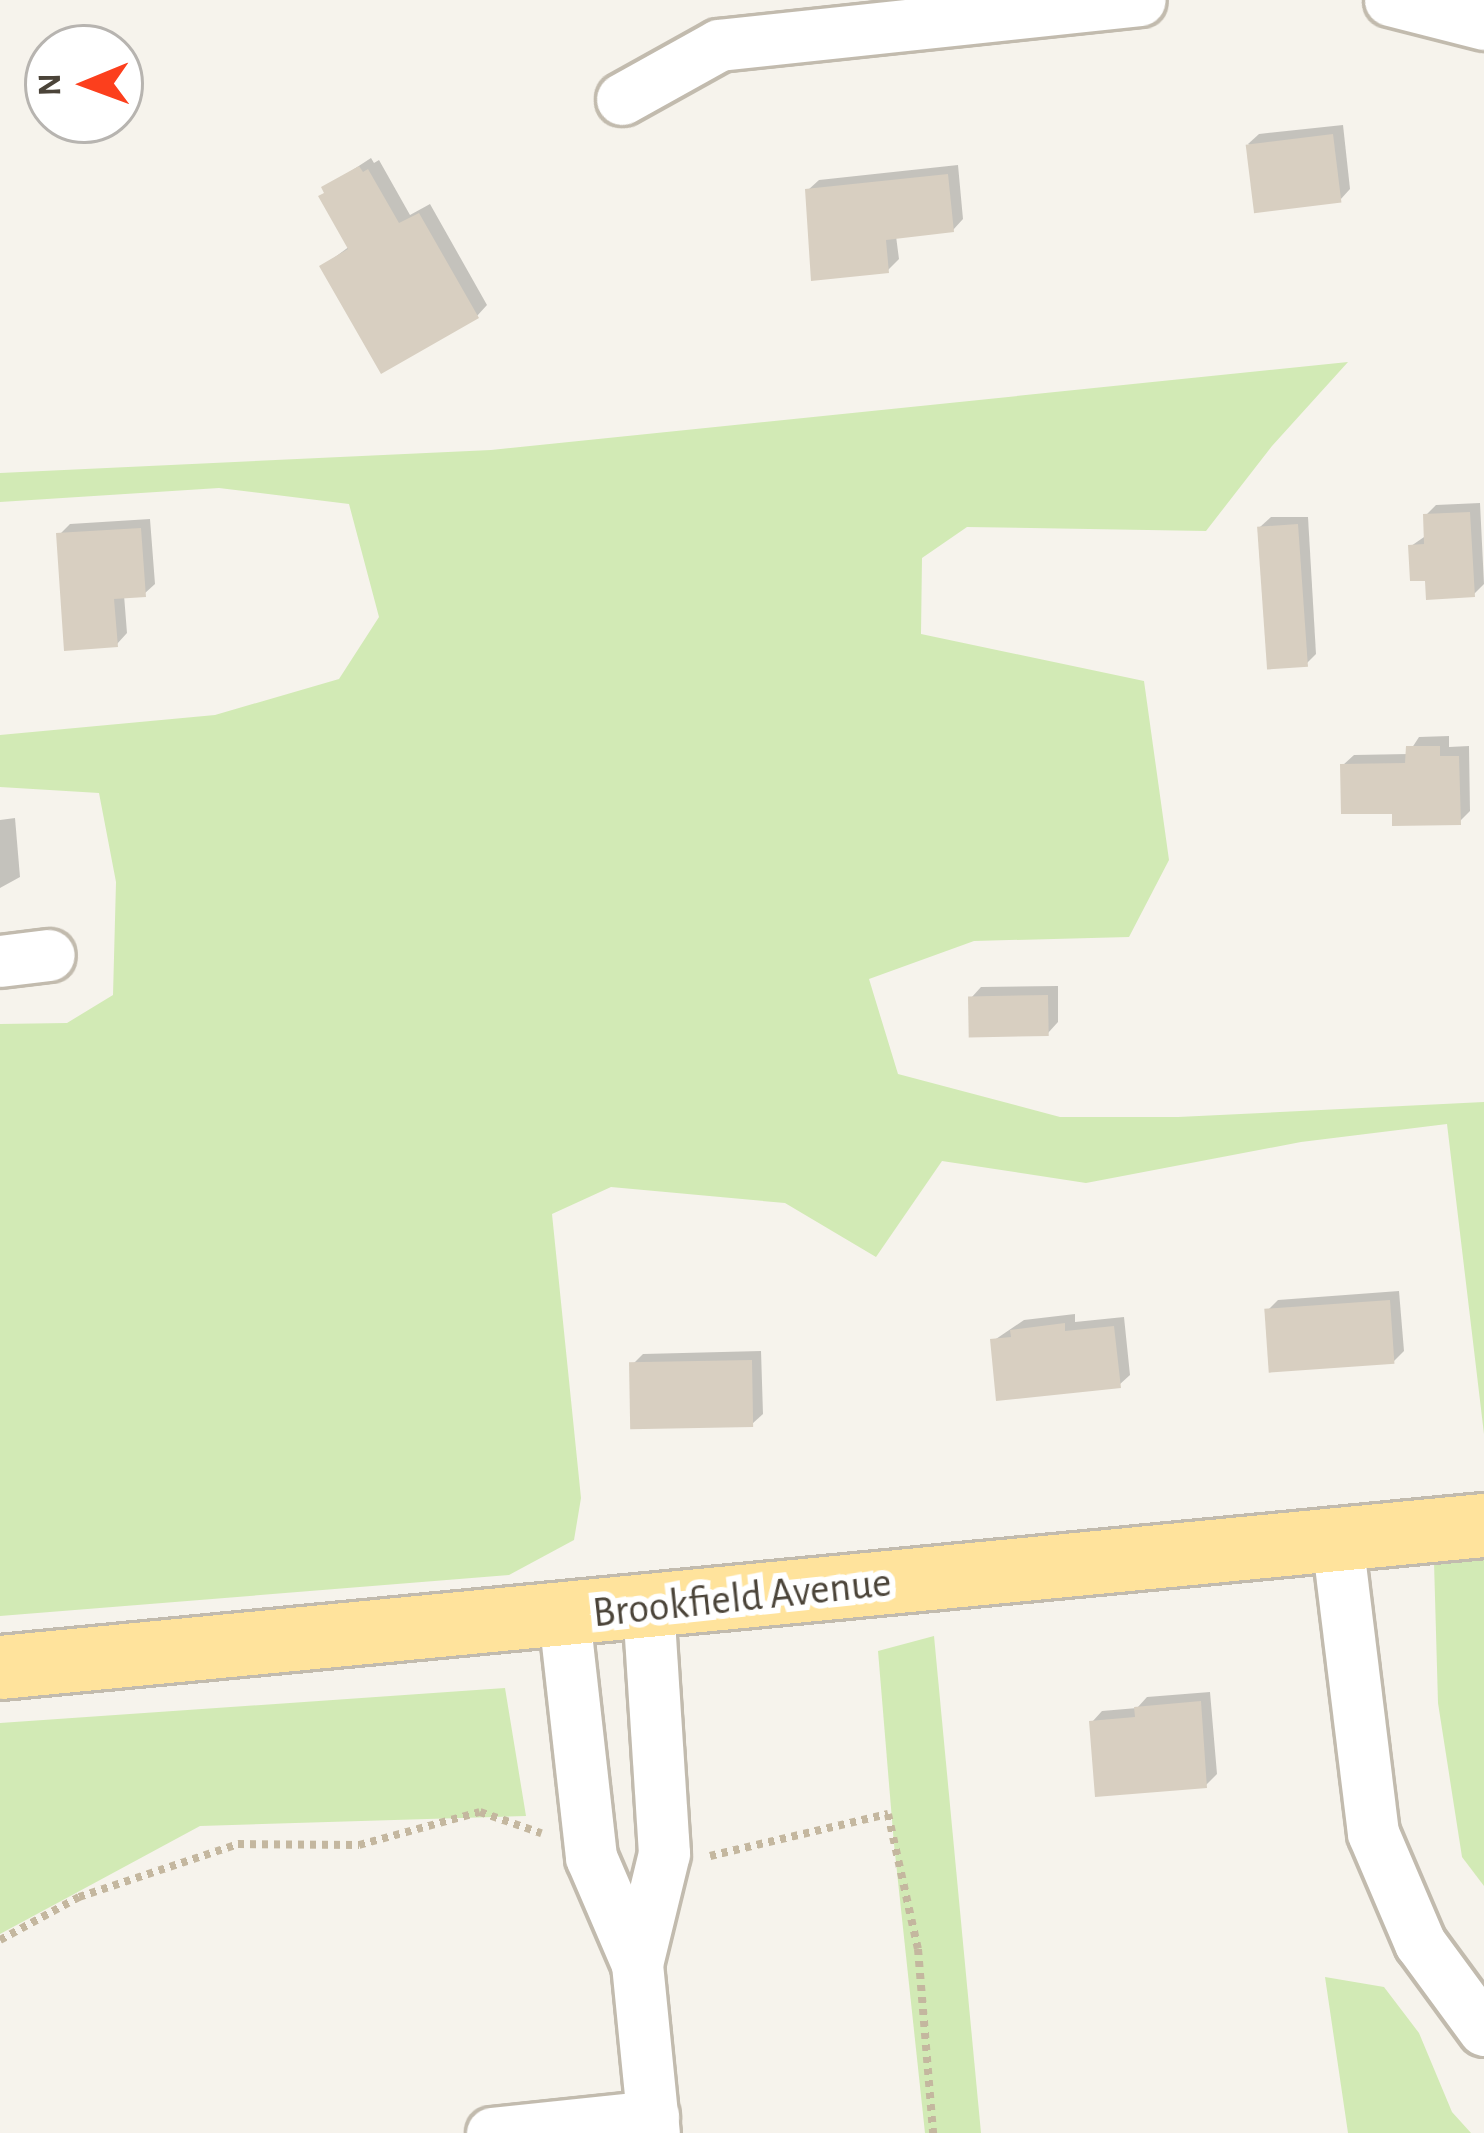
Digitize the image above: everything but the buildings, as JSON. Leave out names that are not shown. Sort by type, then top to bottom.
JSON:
[{"type":"main road","name":"Brookfield Avenue","points":[[0,1667],[1484,1525]]},
{"type":"street","points":[[622,99],[719,45],[1140,0]]},
{"type":"street","points":[[1390,0],[1484,25]]},
{"type":"street","points":[[1336,1540],[1372,1833],[1420,1943],[1484,2030]]},
{"type":"street","points":[[637,1964],[664,1852],[648,1608]]},
{"type":"street","points":[[492,2133],[654,2125],[637,1964],[591,1857],[569,1831],[564,1616]]},
{"type":"street","points":[[569,1831],[662,1819]]},
{"type":"path","points":[[0,1940],[80,1897],[238,1844],[359,1845],[480,1812],[569,1831]]},
{"type":"path","points":[[698,1859],[888,1814],[918,1949],[933,2133]]},
{"type":"green space","points":[[1348,362],[1272,446],[1206,531],[967,527],[922,558],[921,634],[1144,681],[1169,860],[1129,937],[974,941],[869,979],[898,1074],[1060,1117],[1178,1117],[1484,1102],[1484,1434],[1447,1124],[1301,1142],[1086,1183],[942,1161],[876,1257],[785,1203],[611,1187],[552,1214],[581,1498],[574,1540],[509,1575],[0,1616],[0,1024],[67,1023],[113,995],[116,882],[99,793],[0,787],[0,735],[215,715],[339,679],[379,617],[349,504],[219,488],[0,502],[0,473],[491,450]]},
{"type":"green space","points":[[1484,1558],[1484,1886],[1462,1857],[1438,1703],[1434,1562]]},
{"type":"green space","points":[[934,1636],[981,2133],[925,2133],[894,1844],[878,1651]]},
{"type":"green space","points":[[505,1688],[526,1816],[200,1826],[0,1934],[0,1723]]},
{"type":"green space","points":[[1325,1977],[1384,1987],[1419,2033],[1452,2112],[1471,2133],[1348,2133]]}]
